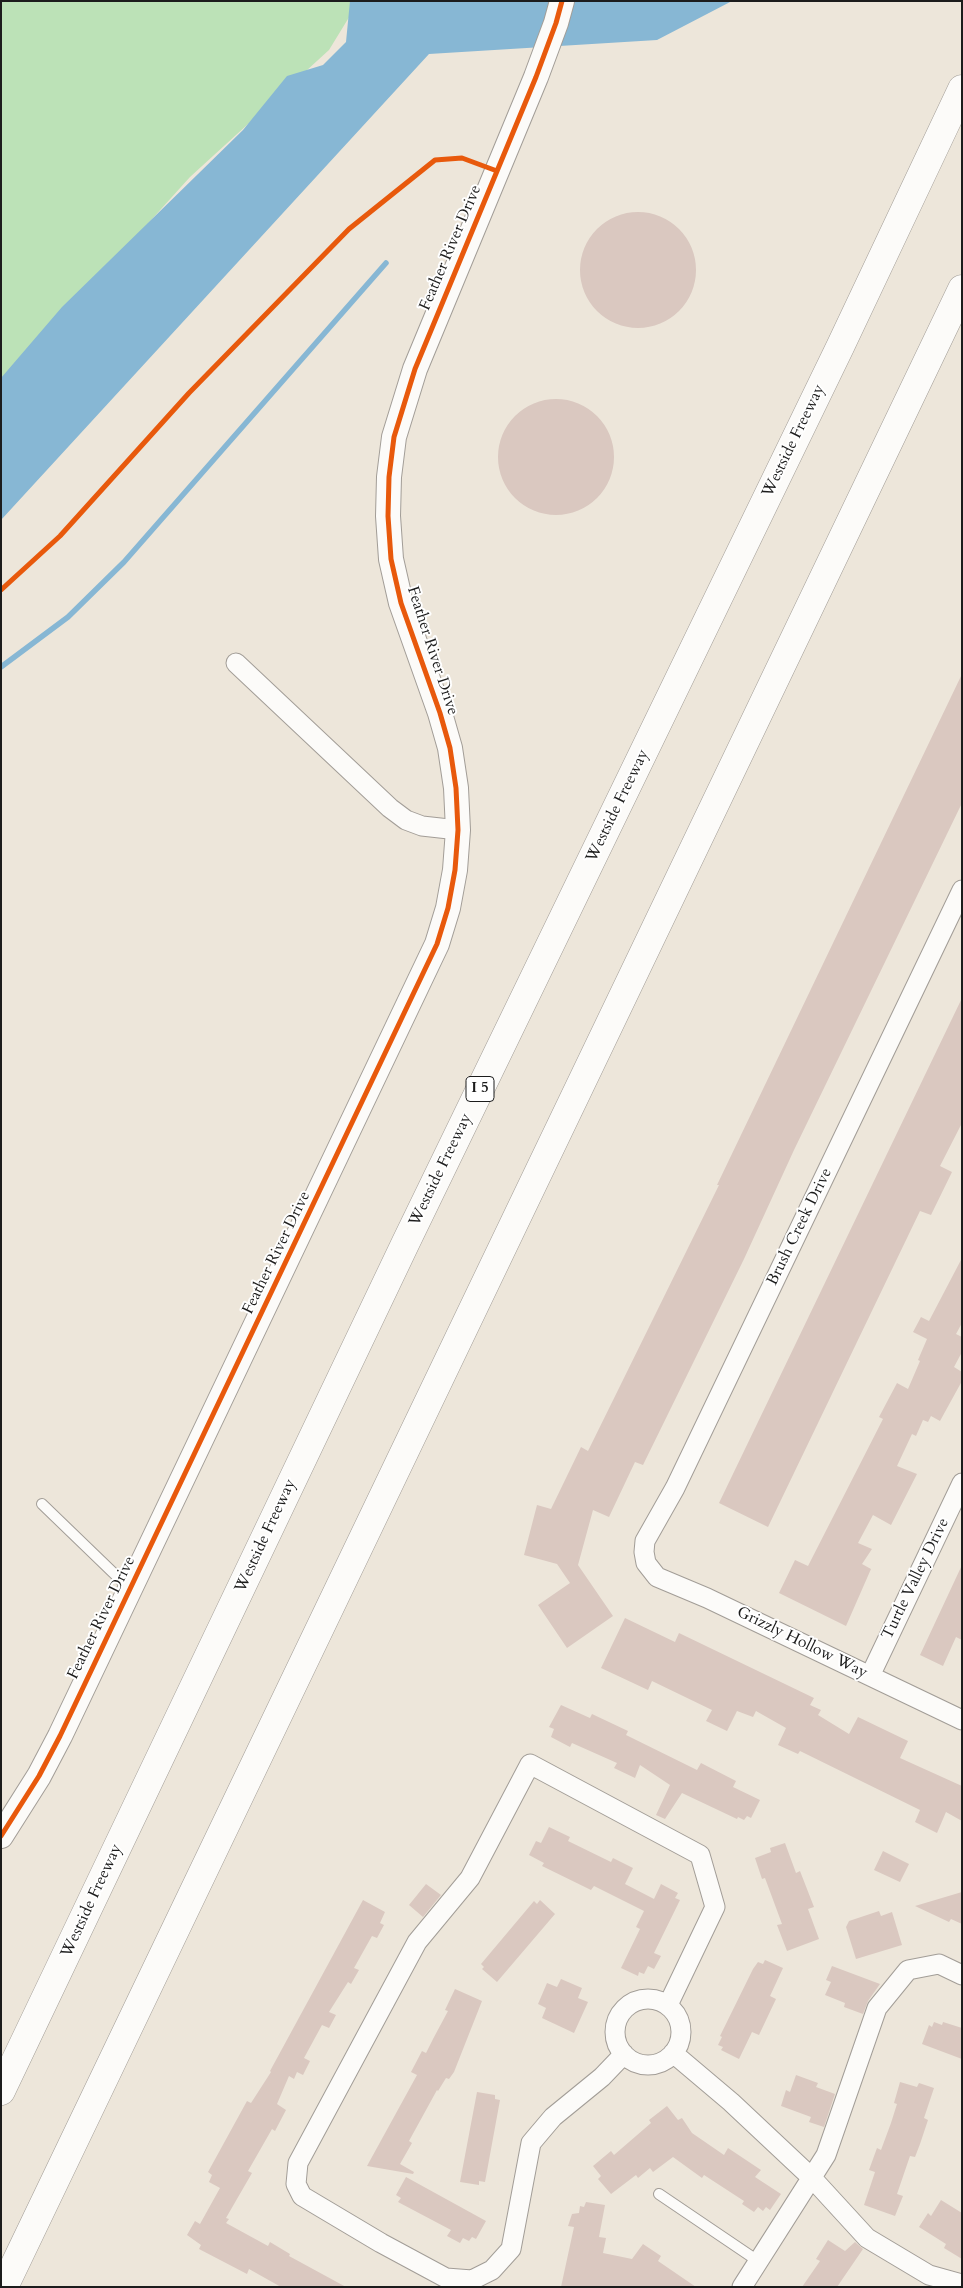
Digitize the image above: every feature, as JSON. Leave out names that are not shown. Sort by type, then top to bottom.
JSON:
[{"type":"highway","name":"Westside Freeway","points":[[1,2091],[406,1242],[840,347],[962,88]]},
{"type":"highway","points":[[4,2287],[962,289]]},
{"type":"street","name":"Feather River Drive","points":[[1,1836],[48,1760],[438,944],[448,908],[455,870],[458,830],[456,788],[450,748],[440,712],[401,603],[391,559],[388,516],[389,477],[394,437],[412,376],[546,50],[562,1]]},
{"type":"street","points":[[236,663],[390,808],[406,820],[422,826],[458,830]]},
{"type":"street","name":"Brush Creek Drive","points":[[646,1563],[645,1541],[675,1488],[962,890]]},
{"type":"street","name":"Turtle Valley Drive","points":[[870,1676],[962,1483]]},
{"type":"street","name":"Grizzly Hollow Way","points":[[646,1563],[657,1577],[707,1598],[962,1720]]},
{"type":"street","points":[[624,2054],[602,2077],[553,2117],[531,2143],[511,2249],[492,2270],[472,2280],[446,2278],[397,2252],[302,2196],[296,2184],[298,2163],[417,1942],[470,1878],[530,1764],[700,1855],[715,1907],[668,2005]]},
{"type":"street","points":[[742,2287],[826,2155],[877,2008],[908,1970],[939,1964],[962,1974]]},
{"type":"street","points":[[647,1998],[658,2000],[668,2005],[680,2022],[681,2034],[673,2053],[665,2060],[654,2064],[633,2061],[624,2054],[618,2046],[615,2024],[627,2006],[647,1998]]},
{"type":"street","points":[[673,2053],[731,2102],[812,2178],[867,2238],[930,2275],[962,2284]]},
{"type":"lane","points":[[42,1504],[130,1589]]},
{"type":"lane","points":[[659,2194],[758,2261]]},
{"type":"green space","points":[[1,1],[359,1],[329,50],[190,177],[1,386]]},
{"type":"water","points":[[350,1],[732,1],[657,40],[429,54],[1,520],[1,378],[62,307],[243,130],[287,76],[323,65],[346,42]]},
{"type":"building","points":[[638,212],[660,217],[679,229],[691,248],[696,270],[691,292],[679,311],[660,323],[638,328],[616,323],[597,311],[585,292],[580,270],[585,248],[597,229],[616,217]]},
{"type":"building","points":[[556,399],[578,404],[597,416],[609,435],[614,457],[609,479],[597,498],[578,510],[556,515],[534,510],[515,498],[503,479],[498,457],[503,435],[515,416],[534,404]]},
{"type":"building","points":[[962,674],[962,803],[794,1150],[744,1259],[643,1465],[635,1462],[609,1517],[593,1510],[578,1565],[613,1616],[567,1648],[538,1605],[570,1583],[557,1564],[524,1555],[537,1505],[551,1509],[581,1447],[588,1451],[719,1185],[717,1185]]},
{"type":"building","points":[[962,998],[962,1123],[940,1166],[952,1172],[931,1215],[920,1211],[768,1527],[719,1503]]},
{"type":"building","points":[[962,1258],[962,1323],[956,1334],[962,1337],[962,1352],[954,1367],[962,1372],[962,1381],[940,1421],[931,1416],[928,1422],[923,1420],[916,1436],[912,1434],[897,1466],[917,1474],[891,1525],[873,1515],[858,1543],[872,1549],[862,1564],[871,1569],[846,1626],[779,1593],[795,1560],[808,1566],[883,1419],[879,1417],[897,1383],[908,1389],[927,1339],[913,1332],[921,1317],[929,1321]]},
{"type":"building","points":[[962,1565],[962,1640],[956,1637],[943,1666],[920,1655]]},
{"type":"building","points":[[625,1618],[675,1642],[679,1633],[814,1698],[810,1705],[821,1710],[818,1715],[849,1734],[858,1717],[908,1741],[900,1758],[962,1786],[962,1821],[946,1812],[937,1833],[915,1822],[920,1810],[800,1751],[798,1754],[778,1745],[786,1728],[756,1711],[753,1717],[737,1711],[727,1731],[706,1721],[712,1710],[652,1681],[648,1690],[601,1668]]},
{"type":"building","points":[[561,1705],[590,1718],[592,1714],[628,1731],[626,1735],[697,1770],[701,1763],[736,1781],[733,1787],[760,1800],[751,1818],[747,1816],[744,1820],[738,1817],[737,1819],[682,1793],[665,1819],[656,1815],[670,1785],[640,1765],[635,1778],[614,1768],[617,1763],[572,1743],[570,1747],[551,1737],[554,1729],[549,1727]]},
{"type":"building","points":[[549,1827],[570,1837],[568,1841],[611,1862],[613,1858],[633,1868],[625,1884],[654,1899],[661,1884],[678,1893],[675,1898],[680,1900],[654,1953],[661,1956],[654,1969],[648,1966],[644,1974],[639,1972],[638,1976],[621,1968],[640,1929],[636,1927],[644,1911],[594,1886],[591,1890],[542,1866],[544,1863],[529,1855],[536,1841],[541,1843]]},
{"type":"building","points":[[785,1843],[796,1873],[800,1871],[814,1907],[808,1909],[819,1939],[787,1951],[777,1925],[782,1924],[765,1878],[762,1879],[755,1858],[771,1852],[770,1848]]},
{"type":"building","points":[[883,1851],[909,1864],[900,1882],[874,1870]]},
{"type":"building","points":[[426,1884],[441,1895],[423,1917],[409,1905]]},
{"type":"building","points":[[962,1892],[962,1924],[951,1919],[949,1922],[915,1906]]},
{"type":"building","points":[[363,1900],[385,1912],[380,1923],[384,1925],[377,1938],[372,1936],[354,1968],[359,1970],[351,1984],[348,1982],[329,2012],[336,2015],[329,2028],[322,2025],[304,2058],[310,2061],[303,2075],[297,2072],[294,2079],[289,2076],[277,2104],[286,2110],[275,2131],[272,2129],[248,2171],[252,2173],[226,2218],[229,2219],[226,2223],[268,2246],[270,2242],[290,2254],[289,2256],[346,2287],[281,2287],[249,2269],[247,2274],[199,2249],[201,2245],[187,2235],[195,2221],[200,2224],[220,2188],[209,2182],[212,2175],[208,2172],[247,2101],[251,2103],[271,2072]]},
{"type":"building","points":[[540,1900],[555,1914],[497,1982],[482,1969],[484,1967],[481,1964],[534,1901],[537,1904]]},
{"type":"building","points":[[879,1911],[881,1916],[892,1912],[902,1945],[856,1959],[846,1927],[849,1921]]},
{"type":"building","points":[[765,1960],[783,1968],[770,1996],[776,1999],[759,2035],[752,2032],[739,2059],[721,2050],[723,2047],[718,2045],[722,2037],[720,2036],[753,1969],[758,1962],[763,1964]]},
{"type":"building","points":[[832,1966],[880,1984],[868,2001],[863,2014],[844,2007],[845,2003],[825,1995],[831,1982],[826,1980]]},
{"type":"building","points":[[561,1979],[582,1988],[578,1998],[588,2002],[574,2033],[542,2018],[546,2008],[538,2004],[547,1983],[557,1987]]},
{"type":"building","points":[[455,1989],[482,2001],[454,2072],[449,2079],[446,2078],[437,2090],[409,2141],[412,2143],[400,2164],[414,2172],[413,2174],[367,2166],[417,2075],[411,2072],[422,2051],[426,2053],[448,2011],[445,2010]]},
{"type":"building","points":[[934,2022],[942,2025],[943,2022],[962,2028],[962,2059],[922,2044],[929,2025],[932,2027]]},
{"type":"building","points":[[796,2075],[818,2083],[816,2087],[835,2094],[824,2127],[809,2122],[811,2117],[781,2106],[786,2090],[790,2092]]},
{"type":"building","points":[[900,2082],[917,2087],[919,2083],[934,2088],[924,2118],[928,2120],[920,2144],[915,2157],[910,2156],[897,2194],[903,2196],[895,2216],[864,2205],[875,2172],[869,2170],[877,2148],[881,2150],[891,2123],[897,2104],[894,2103]]},
{"type":"building","points":[[477,2092],[495,2095],[495,2099],[500,2100],[485,2182],[479,2181],[479,2185],[460,2182]]},
{"type":"building","points":[[667,2106],[678,2120],[682,2118],[692,2133],[724,2155],[728,2148],[761,2170],[755,2177],[781,2194],[770,2210],[766,2207],[763,2211],[758,2207],[754,2212],[742,2204],[744,2201],[704,2175],[702,2178],[673,2157],[653,2172],[650,2168],[638,2178],[636,2175],[611,2194],[598,2179],[601,2176],[593,2166],[611,2151],[614,2155],[651,2123],[649,2120]]},
{"type":"building","points":[[406,2177],[486,2221],[476,2239],[472,2237],[469,2241],[463,2238],[460,2243],[447,2236],[451,2230],[398,2202],[401,2198],[396,2195]]},
{"type":"building","points":[[941,2200],[962,2213],[962,2259],[944,2248],[946,2244],[919,2227],[928,2213],[931,2216]]},
{"type":"building","points":[[586,2202],[605,2205],[599,2237],[606,2238],[603,2253],[632,2259],[643,2244],[661,2256],[658,2261],[696,2287],[561,2287],[574,2227],[568,2226],[572,2214],[579,2213],[580,2206],[584,2207]]},
{"type":"building","points":[[828,2240],[845,2251],[855,2242],[863,2249],[837,2287],[802,2287],[820,2261],[816,2259]]},
{"type":"waterway","points":[[1,667],[68,617],[124,562],[386,263]]},
{"type":"cycle path","points":[[1,1836],[39,1776],[60,1736],[437,944],[448,908],[455,870],[458,830],[456,788],[450,748],[440,713],[401,603],[391,559],[388,516],[389,477],[394,437],[415,369],[536,77],[562,1]]},
{"type":"cycle path","points":[[1,590],[60,536],[189,393],[349,229],[435,160],[462,158],[497,171]]}]
